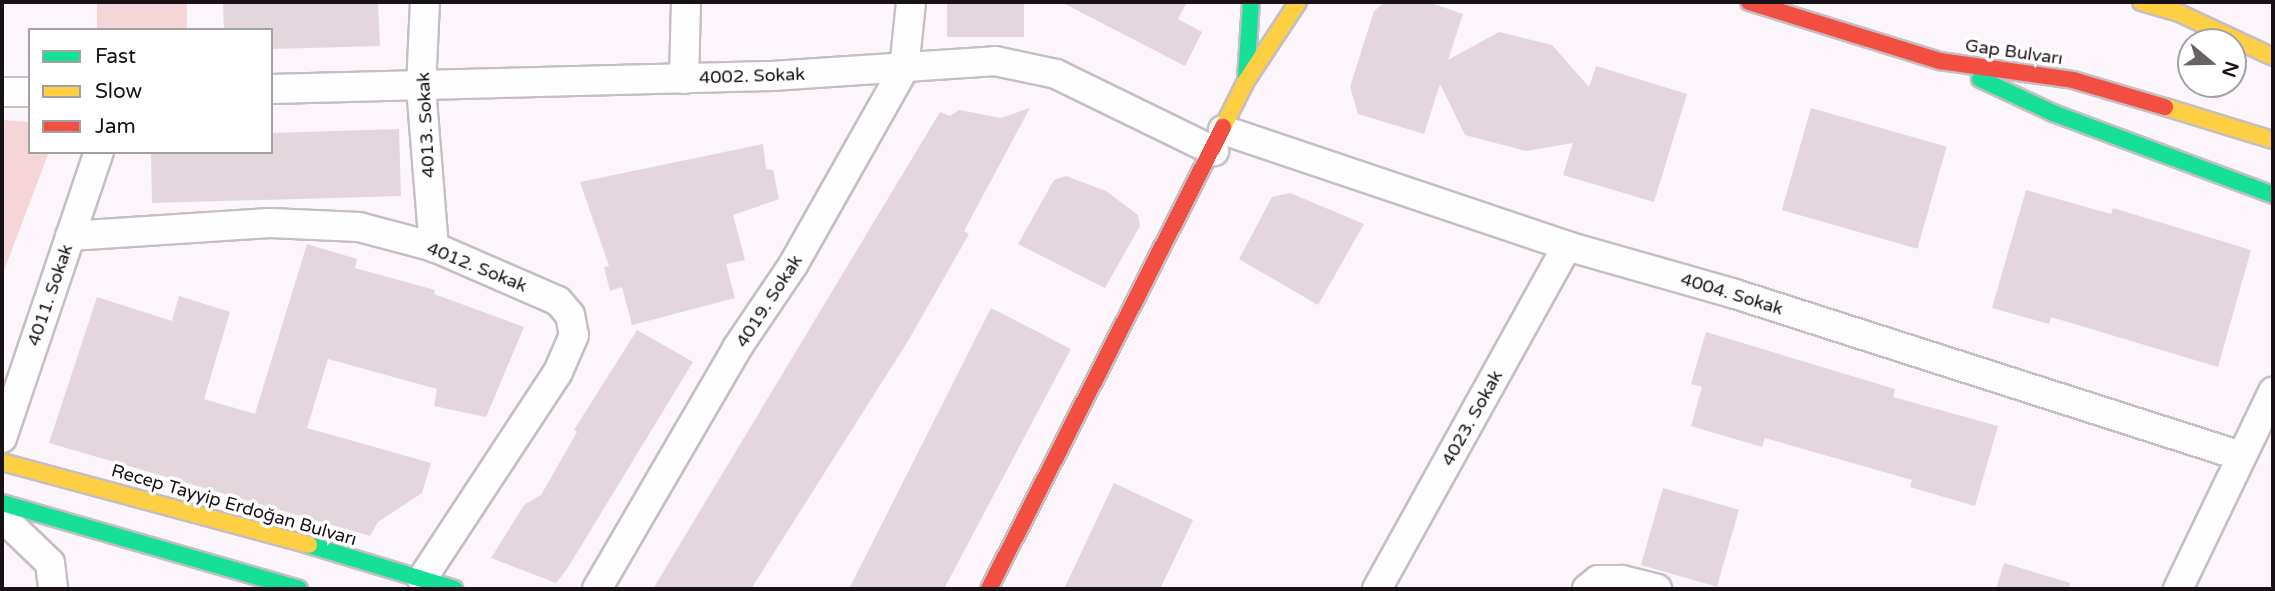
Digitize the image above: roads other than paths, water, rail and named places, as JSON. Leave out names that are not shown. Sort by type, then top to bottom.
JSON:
[{"type":"main road","points":[[1246,81],[1251,2]]},
{"type":"main road","points":[[989,589],[1246,81],[1298,2]]},
{"type":"main road","name":"Gap Bulvarı","points":[[1749,2],[1940,61],[2073,80],[2273,140]]},
{"type":"main road","points":[[2141,2],[2179,13],[2246,24]]},
{"type":"main road","points":[[2179,13],[2273,57]]},
{"type":"main road","points":[[1940,61],[2053,113],[2273,195]]},
{"type":"main road","name":"Recep Tayyip Erdoğan Bulvarı","points":[[2,462],[223,519],[455,589]]},
{"type":"main road","points":[[2,503],[299,589]]},
{"type":"street","name":"4013. Sokak","points":[[425,2],[421,87],[433,247]]},
{"type":"street","points":[[684,79],[686,2]]},
{"type":"street","name":"4019. Sokak","points":[[597,589],[737,348],[793,265],[904,69],[911,2]]},
{"type":"street","name":"4002. Sokak","points":[[273,89],[684,79],[904,69],[995,61],[1056,74],[1218,140]]},
{"type":"street","points":[[2,92],[28,92]]},
{"type":"street","name":"4004. Sokak","points":[[1218,140],[1732,293],[2241,456]]},
{"type":"street","name":"4011. Sokak","points":[[2,438],[98,154]]},
{"type":"street","name":"4012. Sokak","points":[[70,236],[270,223],[359,227],[433,247],[558,301],[570,315],[573,335],[558,372],[422,579]]},
{"type":"street","name":"4023. Sokak","points":[[1377,589],[1567,246]]},
{"type":"street","points":[[2178,589],[2273,392]]},
{"type":"street","points":[[2,517],[50,563],[53,589]]},
{"type":"street","points":[[1587,589],[1598,580],[1622,580],[1657,589]]}]
